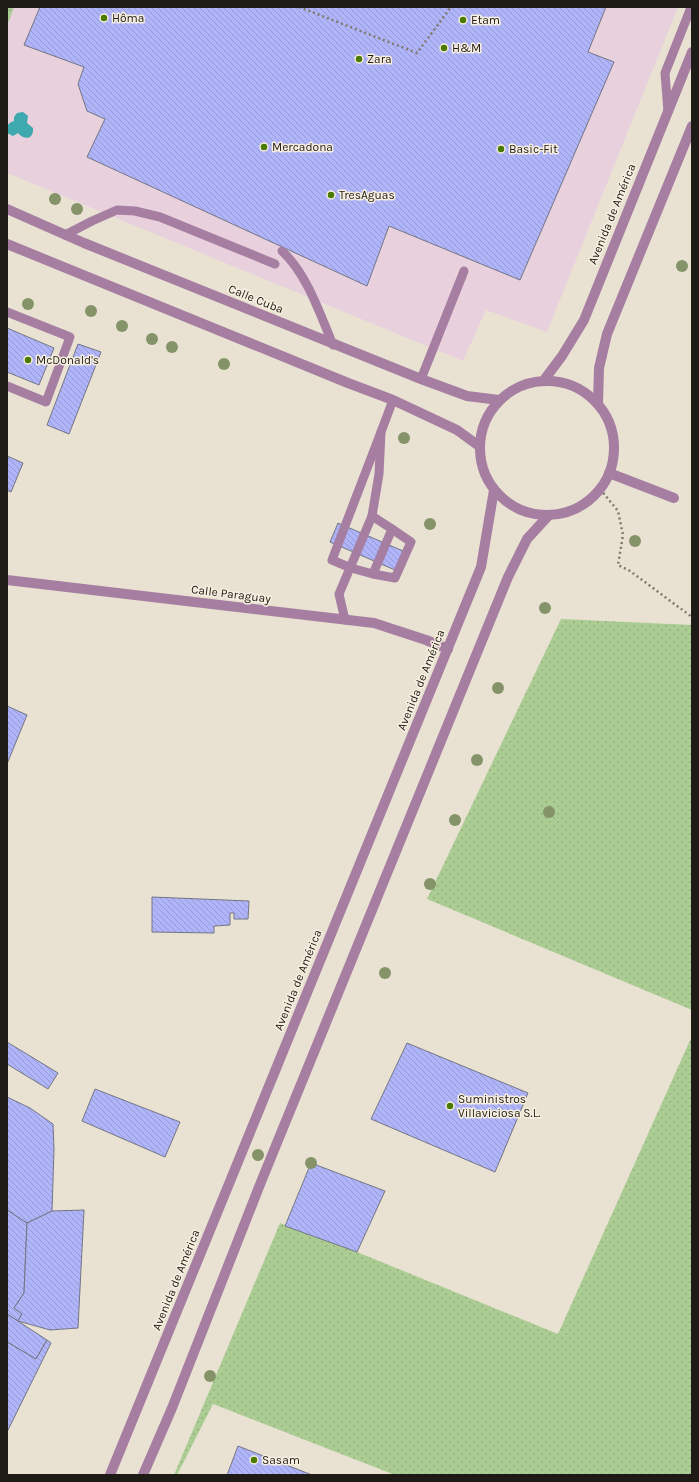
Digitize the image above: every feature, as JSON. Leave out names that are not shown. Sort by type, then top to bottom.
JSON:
[{"type":"street","name":"Avenida de América","points":[[544,380],[562,356],[584,320],[692,52]]},
{"type":"street","points":[[598,404],[599,368],[607,334],[692,126]]},
{"type":"street","name":"Calle Cuba","points":[[7,209],[65,235],[333,345],[467,396],[499,400]]},
{"type":"street","points":[[7,244],[393,400],[457,430],[479,446]]},
{"type":"street","points":[[544,380],[564,382],[583,391],[598,404],[608,420],[614,437],[614,456],[609,473],[600,489],[586,503],[568,512],[549,516],[528,513],[509,504],[494,490],[483,469],[479,446],[482,429],[488,414],[499,400],[517,388],[528,383],[544,380]]},
{"type":"street","points":[[609,473],[674,498]]},
{"type":"street","name":"Avenida de América","points":[[110,1475],[481,567],[494,490]]},
{"type":"street","points":[[143,1475],[172,1408],[260,1182],[505,584],[527,539],[549,516]]},
{"type":"street","name":"Calle Paraguay","points":[[7,580],[374,623],[448,649]]},
{"type":"lane","points":[[668,112],[666,73],[690,7]]},
{"type":"lane","points":[[65,235],[92,220],[118,210],[135,211],[160,217],[275,264]]},
{"type":"lane","points":[[282,251],[292,260],[304,280],[333,345]]},
{"type":"lane","points":[[421,379],[464,271]]},
{"type":"lane","points":[[7,312],[70,337],[46,402],[7,386]]},
{"type":"lane","points":[[372,516],[411,542],[395,578],[351,568],[332,560],[393,400]]},
{"type":"lane","points":[[345,620],[339,594],[372,516],[379,474],[381,432]]},
{"type":"lane","points":[[373,574],[392,529]]},
{"type":"path","points":[[299,7],[417,53],[451,7]]},
{"type":"path","points":[[600,489],[618,511],[623,535],[618,565],[630,570],[692,617]]},
{"type":"shaded area","name":"TresAguas","points":[[7,7],[678,7],[547,332],[486,310],[463,361],[7,173]]},
{"type":"green space","points":[[7,7],[14,7],[7,26]]},
{"type":"green space","points":[[561,619],[692,625],[692,1010],[427,899]]},
{"type":"green space","points":[[692,1036],[692,1475],[395,1475],[213,1404],[177,1475],[174,1475],[280,1223],[357,1252],[558,1334]]},
{"type":"water","points":[[23,112],[28,116],[27,123],[33,128],[31,137],[28,138],[21,136],[18,133],[13,136],[7,133],[8,126],[14,121],[14,117],[17,113]]},
{"type":"building","name":"TresAguas","points":[[40,7],[606,7],[588,52],[614,62],[520,280],[389,226],[367,286],[87,157],[105,119],[87,111],[78,84],[84,67],[24,45]]},
{"type":"building","name":"McDonald's","points":[[7,328],[54,348],[39,385],[7,372]]},
{"type":"building","points":[[78,344],[101,352],[69,434],[47,425]]},
{"type":"building","points":[[7,456],[23,463],[11,492],[7,490]]},
{"type":"building","points":[[338,523],[403,551],[395,570],[330,542]]},
{"type":"building","points":[[7,706],[27,715],[7,764]]},
{"type":"building","points":[[152,897],[249,901],[248,919],[234,919],[234,913],[230,913],[230,925],[214,926],[214,933],[152,932]]},
{"type":"building","points":[[7,1042],[58,1073],[48,1089],[7,1064]]},
{"type":"building","name":"Suministros Villaviciosa S.L.","points":[[407,1043],[528,1093],[495,1172],[371,1119]]},
{"type":"building","points":[[95,1089],[180,1122],[165,1157],[82,1121]]},
{"type":"building","points":[[7,1097],[30,1108],[53,1124],[54,1149],[52,1211],[27,1223],[7,1210]]},
{"type":"building","points":[[311,1163],[385,1191],[357,1252],[285,1226]]},
{"type":"building","points":[[7,1210],[27,1223],[24,1293],[14,1308],[22,1314],[18,1321],[7,1314]]},
{"type":"building","points":[[84,1210],[78,1328],[50,1330],[18,1321],[22,1314],[14,1308],[24,1293],[27,1223],[52,1211]]},
{"type":"building","points":[[7,1314],[47,1340],[36,1359],[7,1342]]},
{"type":"building","points":[[47,1340],[51,1343],[7,1432],[7,1342],[36,1359]]},
{"type":"building","name":"Sasam","points":[[238,1446],[312,1475],[227,1475]]},
{"type":"place","name":"Hôma","points":[[104,18]]},
{"type":"place","name":"Etam","points":[[463,20]]},
{"type":"place","name":"H&M","points":[[444,48]]},
{"type":"place","name":"Zara","points":[[359,59]]},
{"type":"place","name":"Mercadona","points":[[264,147]]},
{"type":"place","name":"Basic-Fit","points":[[501,149]]},
{"type":"place","name":"TresAguas","points":[[331,195]]},
{"type":"place","name":"McDonald's","points":[[28,360]]},
{"type":"place","name":"Suministros Villaviciosa S.L.","points":[[450,1106]]},
{"type":"place","name":"Sasam","points":[[254,1460]]}]
